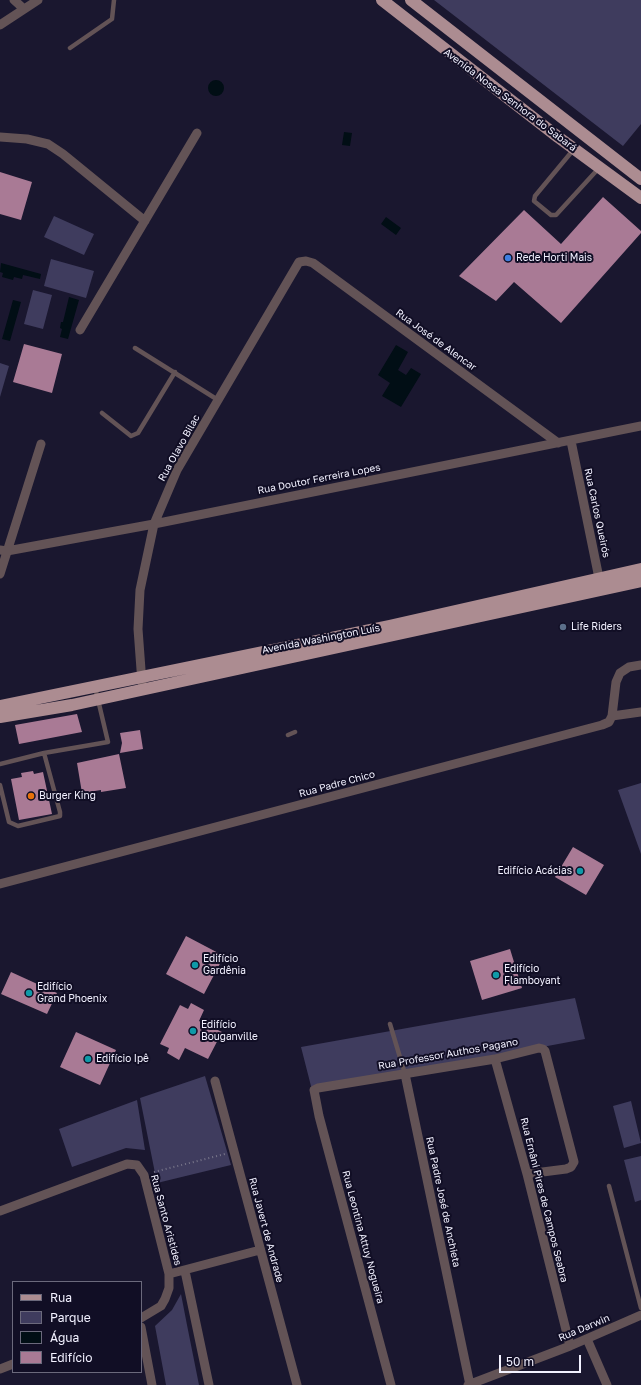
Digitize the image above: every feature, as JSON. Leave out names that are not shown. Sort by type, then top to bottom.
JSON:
[{"type":"main road","name":"Avenida Nossa Senhora do Sabará","points":[[382,0],[574,149],[641,198]]},
{"type":"main road","name":"Avenida Nossa Senhora do Sabará","points":[[411,0],[641,179]]},
{"type":"main road","name":"Avenida Washington Luís","points":[[0,717],[98,699],[142,683],[390,626],[600,583],[641,569]]},
{"type":"main road","name":"Avenida Washington Luís","points":[[600,583],[641,581]]},
{"type":"main road","name":"Avenida Washington Luís","points":[[0,706],[95,687],[142,683]]},
{"type":"street","points":[[14,0],[24,9]]},
{"type":"street","points":[[0,25],[38,0]]},
{"type":"street","points":[[80,330],[197,133]]},
{"type":"street","points":[[0,137],[27,139],[48,144],[63,154],[145,221]]},
{"type":"street","name":"Rua José de Alencar","points":[[299,262],[306,261],[313,263],[558,443]]},
{"type":"street","name":"Rua Olavo Bilac","points":[[142,683],[138,629],[140,590],[154,524],[177,470],[299,262]]},
{"type":"street","name":"Rua Doutor Ferreira Lopes","points":[[4,550],[154,524],[641,426]]},
{"type":"street","name":"Rua Carlos Queirós","points":[[571,441],[600,583]]},
{"type":"street","points":[[0,574],[4,550],[41,444]]},
{"type":"street","points":[[641,665],[629,667],[620,673],[616,682],[612,716],[641,712]]},
{"type":"street","name":"Rua Padre Chico","points":[[0,884],[602,725],[609,722],[612,716]]},
{"type":"street","name":"Rua Professor Authos Pagano","points":[[314,1094],[314,1090],[318,1088],[495,1059],[539,1048],[545,1051],[574,1162],[571,1167],[566,1169],[526,1174]]},
{"type":"street","name":"Rua Ernâni Pires de Campos Seabra","points":[[495,1059],[570,1346]]},
{"type":"street","name":"Rua Padre José de Anchieta","points":[[404,1074],[469,1385]]},
{"type":"street","name":"Rua Javert de Andrade","points":[[215,1081],[297,1385]]},
{"type":"street","name":"Rua Leontina Attuy Nogueira","points":[[314,1094],[391,1385]]},
{"type":"street","name":"Rua Santo Aristides","points":[[0,1211],[127,1164],[137,1165],[144,1175],[169,1274],[169,1288],[161,1306],[142,1317]]},
{"type":"street","points":[[169,1274],[260,1250]]},
{"type":"street","points":[[185,1270],[209,1385]]},
{"type":"street","name":"Rua Darwin","points":[[469,1385],[570,1346],[641,1315]]},
{"type":"street","points":[[142,1332],[152,1385]]},
{"type":"street","points":[[587,1339],[607,1385]]},
{"type":"street","points":[[0,1369],[12,1364]]},
{"type":"lane","points":[[70,48],[112,19],[114,0]]},
{"type":"lane","points":[[574,149],[535,196],[534,201],[551,215],[556,215],[600,168]]},
{"type":"lane","points":[[135,348],[218,400]]},
{"type":"lane","points":[[102,413],[131,436],[138,434],[175,372]]},
{"type":"lane","points":[[0,764],[44,753],[108,742],[95,687]]},
{"type":"lane","points":[[288,735],[295,732]]},
{"type":"lane","points":[[0,784],[10,822],[18,826],[60,816],[44,753]]},
{"type":"lane","name":"Rua Padre José de Anchieta","points":[[390,1024],[404,1074]]},
{"type":"lane","points":[[610,1186],[641,1308]]},
{"type":"path","points":[[144,1175],[234,1152]]},
{"type":"green space","points":[[434,0],[641,0],[641,124],[623,146]]},
{"type":"green space","points":[[54,216],[94,234],[84,255],[44,237]]},
{"type":"green space","points":[[51,259],[94,271],[86,298],[44,286]]},
{"type":"green space","points":[[33,290],[52,295],[43,329],[24,324]]},
{"type":"green space","points":[[0,363],[9,366],[0,397]]},
{"type":"green space","points":[[641,783],[641,854],[618,790]]},
{"type":"green space","points":[[575,998],[585,1039],[312,1090],[301,1047]]},
{"type":"green space","points":[[205,1076],[231,1165],[157,1183],[140,1098]]},
{"type":"green space","points":[[137,1100],[145,1150],[126,1148],[72,1167],[59,1129]]},
{"type":"green space","points":[[631,1101],[641,1143],[624,1148],[613,1106]]},
{"type":"green space","points":[[641,1156],[641,1200],[635,1202],[624,1160]]},
{"type":"green space","points":[[181,1294],[199,1385],[166,1385],[155,1326],[172,1310]]},
{"type":"water","points":[[216,80],[222,82],[224,88],[222,94],[216,96],[210,94],[208,88],[210,82]]},
{"type":"water","points":[[344,132],[352,133],[350,146],[342,145]]},
{"type":"water","points":[[386,217],[401,228],[396,235],[381,224]]},
{"type":"water","points":[[1,263],[41,274],[40,279],[23,275],[22,279],[14,277],[13,280],[2,277],[3,273],[0,272]]},
{"type":"water","points":[[69,297],[79,300],[68,339],[60,337],[62,329],[60,328],[61,322],[63,322]]},
{"type":"water","points":[[13,300],[21,302],[10,341],[2,339]]},
{"type":"water","points":[[396,345],[408,352],[398,370],[406,375],[411,368],[421,374],[401,407],[382,396],[390,383],[378,375]]},
{"type":"building","points":[[0,172],[32,182],[21,220],[0,214]]},
{"type":"building","points":[[603,197],[641,231],[641,233],[561,323],[514,282],[496,301],[459,276],[524,210],[561,244]]},
{"type":"building","points":[[24,344],[62,354],[52,393],[13,382]]},
{"type":"building","points":[[77,714],[82,732],[19,744],[15,725]]},
{"type":"building","points":[[140,730],[143,749],[120,753],[122,743],[120,733]]},
{"type":"building","points":[[119,754],[126,788],[82,793],[77,763]]},
{"type":"building","name":"Burger King","points":[[33,771],[34,774],[43,772],[52,814],[19,820],[11,779],[22,777],[21,773]]},
{"type":"building","name":"Edifício Acácias","points":[[573,847],[604,865],[586,895],[555,877]]},
{"type":"building","name":"Edifício Gardênia","points":[[186,936],[224,956],[204,994],[166,974]]},
{"type":"building","name":"Edifício Flamboyant","points":[[510,949],[522,988],[482,1000],[470,961]]},
{"type":"building","name":"Edifício Grand Phoenix","points":[[11,972],[57,993],[47,1014],[1,994]]},
{"type":"building","name":"Edifício Bouganville","points":[[191,1003],[204,1010],[199,1021],[222,1032],[208,1059],[185,1048],[179,1060],[167,1053],[169,1048],[160,1044],[180,1005],[188,1009]]},
{"type":"building","name":"Edifício Ipê","points":[[76,1032],[116,1050],[100,1085],[60,1067]]},
{"type":"place","name":"Rede Horti Mais","points":[[508,258]]},
{"type":"place","name":"Life Riders","points":[[563,627]]},
{"type":"place","name":"Burger King","points":[[31,796]]},
{"type":"place","name":"Edifício Acácias","points":[[580,871]]},
{"type":"place","name":"Edifício Gardênia","points":[[195,965]]},
{"type":"place","name":"Edifício Flamboyant","points":[[496,975]]},
{"type":"place","name":"Edifício Grand Phoenix","points":[[29,993]]},
{"type":"place","name":"Edifício Bouganville","points":[[193,1031]]},
{"type":"place","name":"Edifício Ipê","points":[[88,1059]]}]
